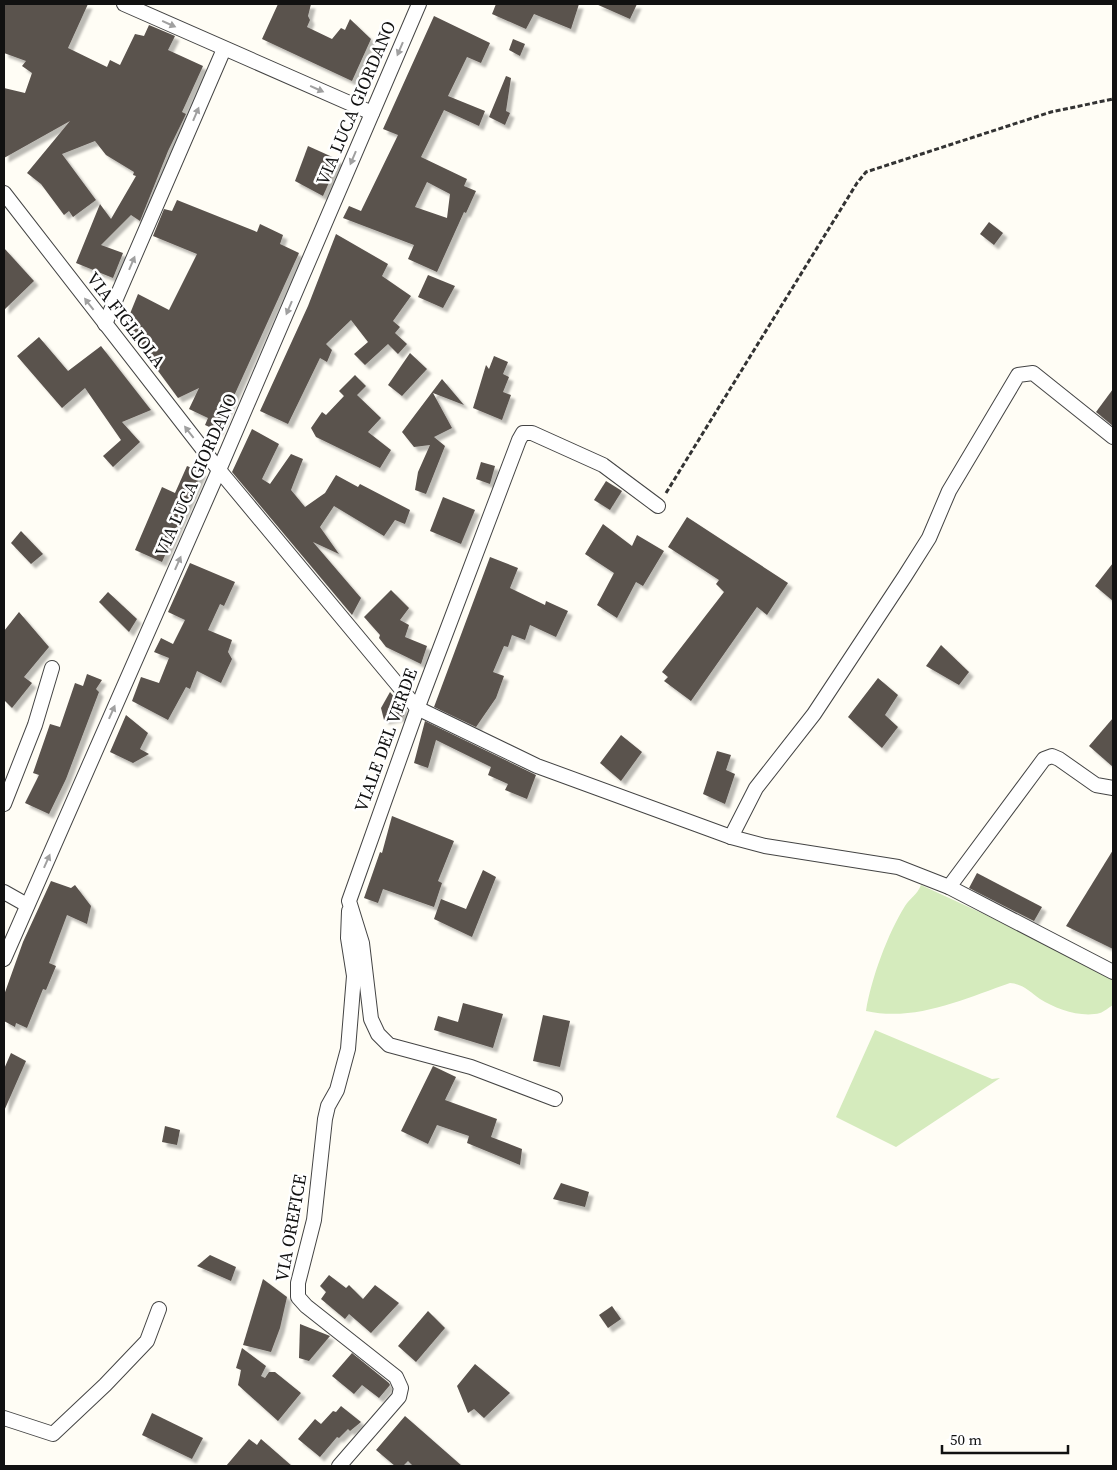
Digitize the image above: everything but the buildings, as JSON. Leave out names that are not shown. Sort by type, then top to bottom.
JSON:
[{"type":"street","points":[[124,4],[372,113]]},
{"type":"street","name":"VIA LUCA GIORDANO","points":[[4,959],[219,470],[419,4]]},
{"type":"street","points":[[105,324],[224,49]]},
{"type":"street","name":"VIA FIGLIOLA","points":[[4,193],[219,470],[418,708]]},
{"type":"street","points":[[731,837],[756,788],[814,714],[906,576],[929,538],[949,490],[1018,375],[1033,373],[1113,437]]},
{"type":"street","name":"VIALE DEL VERDE","points":[[349,900],[418,708],[519,440],[523,434],[532,433],[604,465],[658,506]]},
{"type":"street","points":[[4,804],[36,725],[52,668]]},
{"type":"street","points":[[418,708],[537,766],[731,837],[765,846],[898,867],[949,887],[1113,972]]},
{"type":"street","points":[[949,887],[1044,759],[1052,756],[1059,758],[1096,785],[1113,788]]},
{"type":"street","points":[[4,892],[27,905]]},
{"type":"street","points":[[349,900],[362,943],[371,1019],[378,1034],[389,1045],[471,1066],[554,1100]]},
{"type":"street","name":"VIA OREFICE","points":[[340,1466],[399,1397],[401,1388],[396,1377],[306,1306],[298,1297],[298,1282],[314,1220],[325,1119],[328,1106],[337,1090],[348,1049],[354,976],[348,938],[349,900]]},
{"type":"street","points":[[4,1418],[53,1434],[105,1385],[147,1341],[159,1309]]},
{"type":"path","points":[[658,506],[857,182],[866,172],[1051,112],[1113,99]]},
{"type":"green space","points":[[921,885],[986,915],[1113,979],[1113,1005],[1100,1013],[1069,1012],[1040,999],[1023,987],[1010,983],[957,1002],[921,1011],[903,1014],[884,1014],[866,1011],[876,971],[887,943],[905,906]]},
{"type":"green space","points":[[875,1030],[992,1079],[1000,1078],[896,1147],[836,1117]]}]
